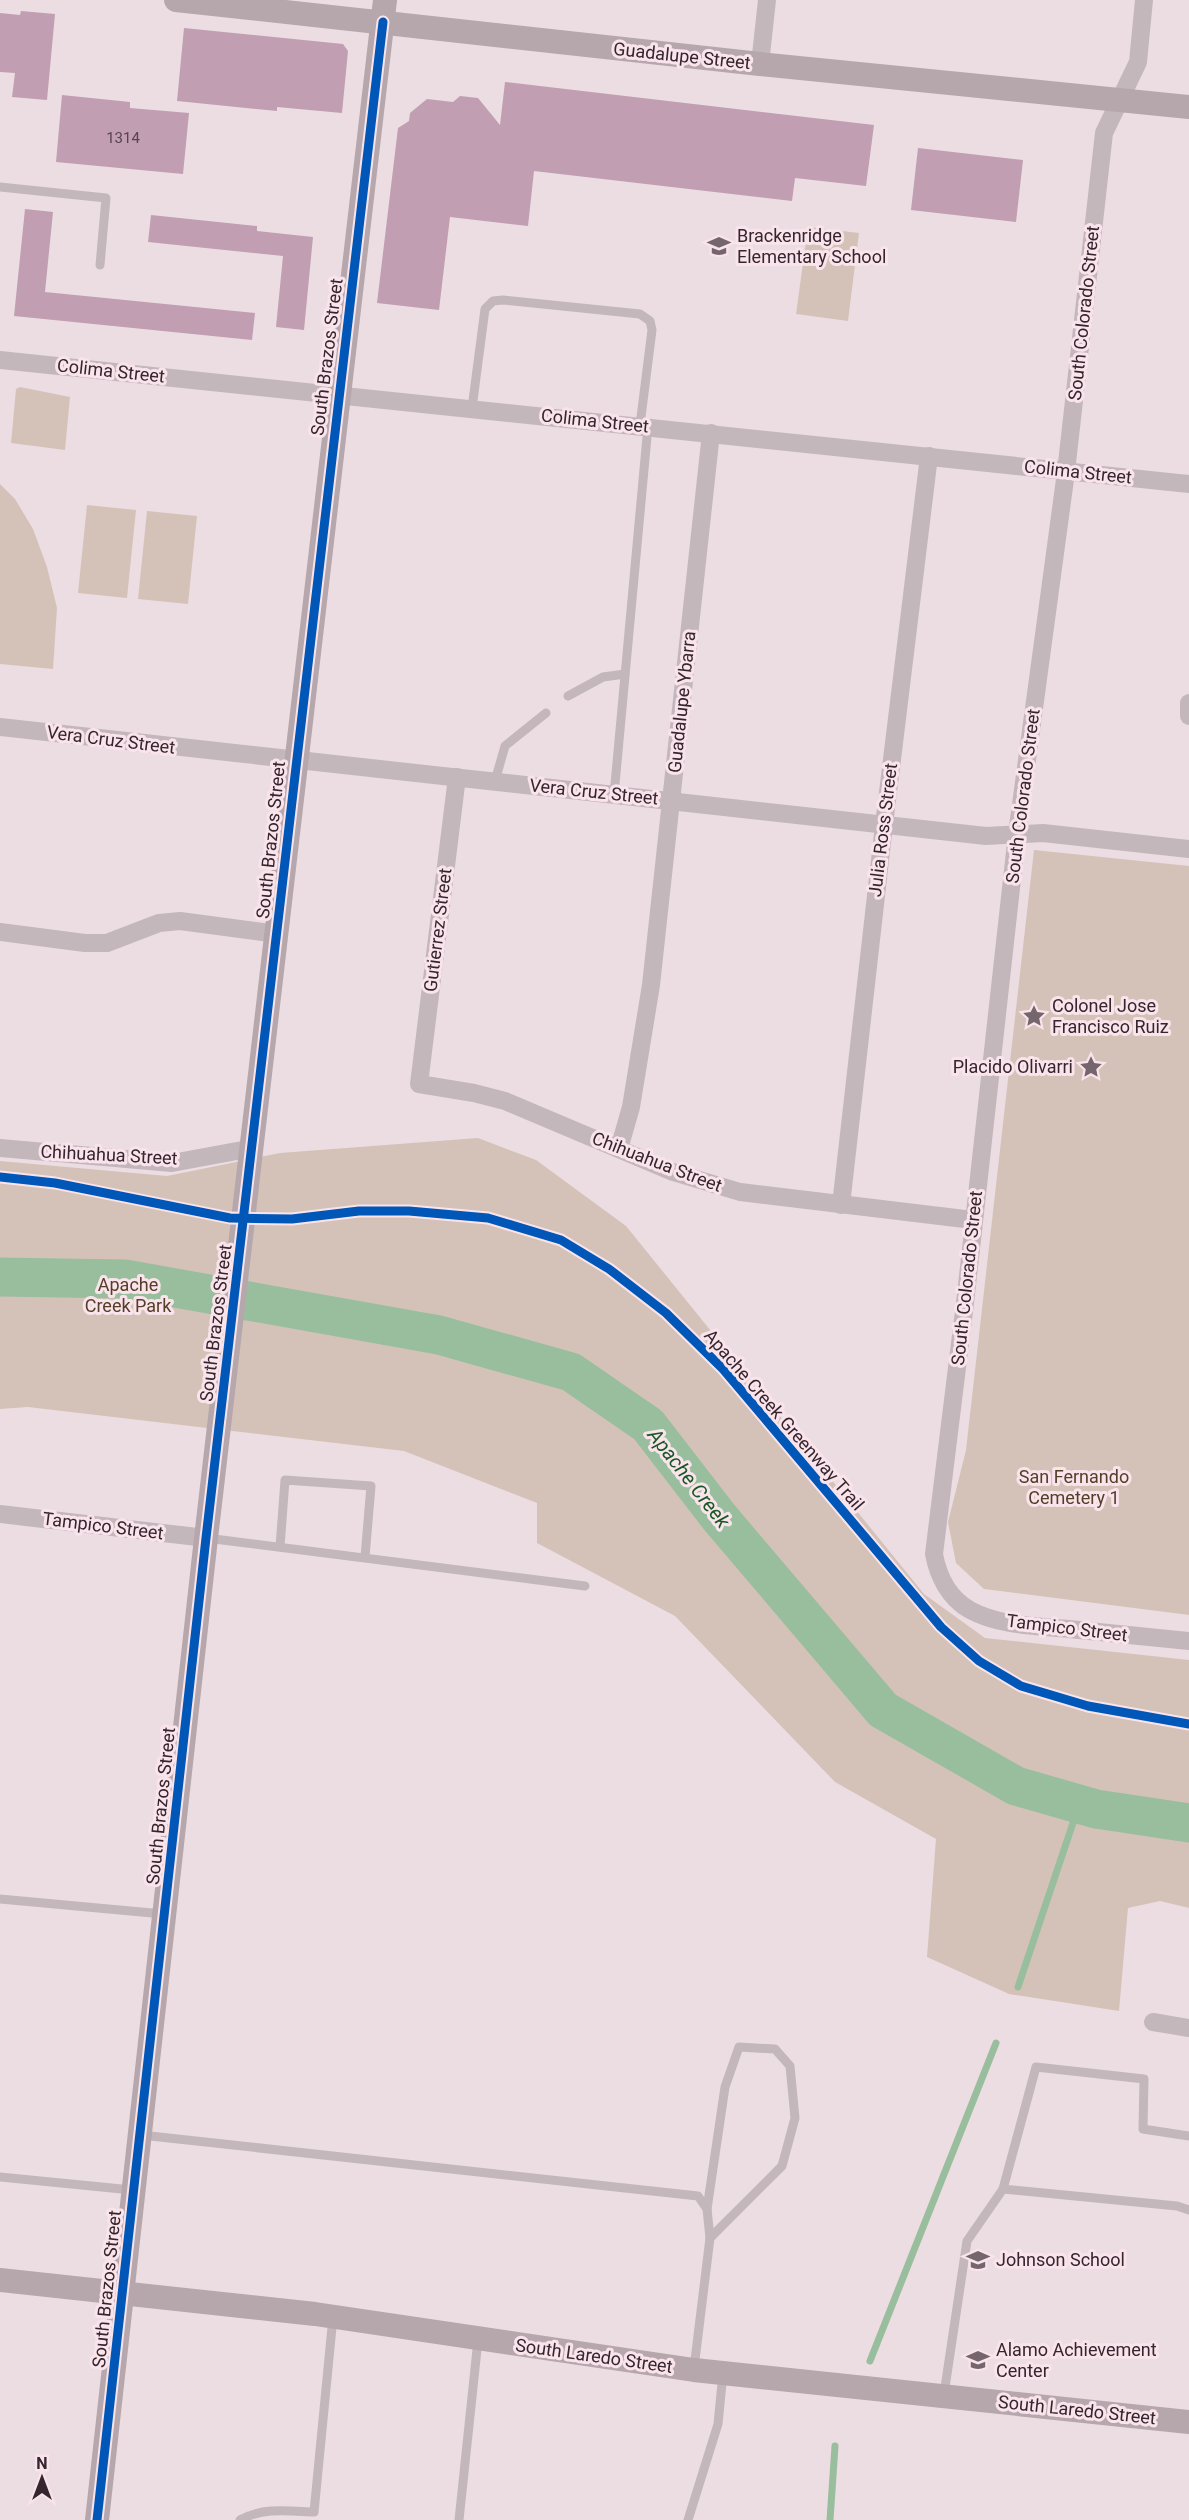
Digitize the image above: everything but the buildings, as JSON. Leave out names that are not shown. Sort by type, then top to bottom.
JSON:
[{"type":"street","name":"Guadalupe Street","points":[[176,0],[384,11],[760,64],[1189,107]]},
{"type":"street","points":[[760,64],[767,0]]},
{"type":"street","name":"South Colorado Street","points":[[952,1594],[937,1574],[934,1554],[935,1533],[955,1385],[1017,834],[1066,472],[1104,133],[1138,62],[1144,0]]},
{"type":"street","name":"South Brazos Street","points":[[97,2520],[206,1538],[222,1419],[384,11]]},
{"type":"street","name":"Colima Street","points":[[0,360],[711,432],[1189,484]]},
{"type":"street","name":"Guadalupe Ybarra","points":[[620,1149],[632,1107],[649,995],[711,432]]},
{"type":"street","name":"Julia Ross Street","points":[[841,1205],[929,456]]},
{"type":"street","points":[[1189,703],[1189,716]]},
{"type":"street","name":"Vera Cruz Street","points":[[0,727],[297,762],[458,777],[986,836],[1043,833],[1189,849]]},
{"type":"street","name":"Gutierrez Street","points":[[418,1084],[458,777]]},
{"type":"street","points":[[0,932],[107,943],[159,923],[180,921],[278,934]]},
{"type":"street","name":"Chihuahua Street","points":[[418,1084],[474,1093],[505,1101],[673,1172],[740,1192],[973,1221]]},
{"type":"street","name":"Chihuahua Street","points":[[0,1148],[172,1163],[253,1148]]},
{"type":"street","name":"Tampico Street","points":[[0,1514],[206,1538]]},
{"type":"street","name":"Tampico Street","points":[[952,1594],[969,1609],[993,1619],[1189,1641]]},
{"type":"street","points":[[1153,2022],[1189,2028]]},
{"type":"street","name":"South Laredo Street","points":[[0,2280],[333,2317],[694,2370],[1189,2422]]},
{"type":"lane","points":[[0,187],[106,198],[100,265]]},
{"type":"lane","points":[[472,408],[485,309],[493,301],[640,314],[650,321],[652,330],[614,795]]},
{"type":"lane","points":[[568,696],[603,677],[625,674]]},
{"type":"lane","points":[[495,781],[505,746],[546,712]]},
{"type":"lane","points":[[280,1547],[285,1480],[371,1486],[365,1557]]},
{"type":"lane","points":[[206,1538],[585,1587]]},
{"type":"lane","points":[[0,1899],[166,1914]]},
{"type":"lane","points":[[694,2370],[710,2238],[707,2209],[725,2086],[739,2048],[775,2049],[790,2066],[795,2118],[782,2166],[710,2238]]},
{"type":"lane","points":[[944,2397],[967,2241],[1002,2189],[1036,2067],[1144,2079],[1143,2129],[1189,2136]]},
{"type":"lane","points":[[141,2135],[686,2194],[698,2196],[707,2209]]},
{"type":"lane","points":[[0,2177],[135,2190]]},
{"type":"lane","points":[[1002,2189],[1177,2206],[1189,2210]]},
{"type":"lane","points":[[240,2520],[249,2515],[271,2510],[315,2512],[333,2317]]},
{"type":"lane","points":[[459,2520],[478,2340]]},
{"type":"lane","points":[[688,2520],[718,2424],[723,2373]]},
{"type":"green space","points":[[808,227],[859,233],[848,321],[796,314]]},
{"type":"green space","points":[[20,387],[70,397],[65,450],[11,443],[16,389]]},
{"type":"green space","points":[[0,484],[15,499],[33,529],[47,567],[57,608],[53,669],[0,664]]},
{"type":"green space","points":[[87,505],[136,510],[127,598],[78,593]]},
{"type":"green space","points":[[147,511],[197,516],[188,604],[138,599]]},
{"type":"green space","name":"San Fernando Cemetery 1","points":[[1034,850],[1189,866],[1189,1615],[984,1589],[956,1563],[948,1522],[966,1450]]},
{"type":"green space","name":"Apache Creek Park","points":[[478,1138],[536,1160],[626,1226],[924,1594],[985,1638],[1189,1660],[1189,1908],[1160,1901],[1128,1908],[1119,2011],[1009,1994],[927,1957],[936,1839],[835,1782],[675,1616],[537,1543],[537,1503],[404,1451],[28,1407],[0,1409],[0,1161],[167,1176],[280,1153]]},
{"type":"waterway","name":"Apache Creek","points":[[0,1277],[125,1279],[439,1335],[571,1372],[648,1425],[719,1517],[883,1710],[1016,1786],[1096,1809],[1189,1823]]},
{"type":"waterway","points":[[1018,1987],[1079,1805]]},
{"type":"waterway","points":[[870,2361],[996,2043]]},
{"type":"waterway","points":[[830,2520],[835,2446]]},
{"type":"cycle path","points":[[97,2520],[206,1538],[383,22]]},
{"type":"cycle path","name":"Apache Creek Greenway Trail","points":[[0,1177],[55,1183],[230,1218],[292,1219],[359,1211],[409,1211],[488,1218],[561,1240],[609,1269],[666,1313],[723,1369],[941,1627],[979,1661],[1021,1686],[1088,1706],[1189,1724]]},
{"type":"place","name":"Brackenridge Elementary School","points":[[719,246]]},
{"type":"place","name":"Colonel Jose Francisco Ruiz","points":[[1034,1016]]},
{"type":"place","name":"Placido Olivarri","points":[[1091,1067]]},
{"type":"place","name":"Johnson School","points":[[978,2260]]},
{"type":"place","name":"Alamo Achievement Center","points":[[978,2360]]}]
